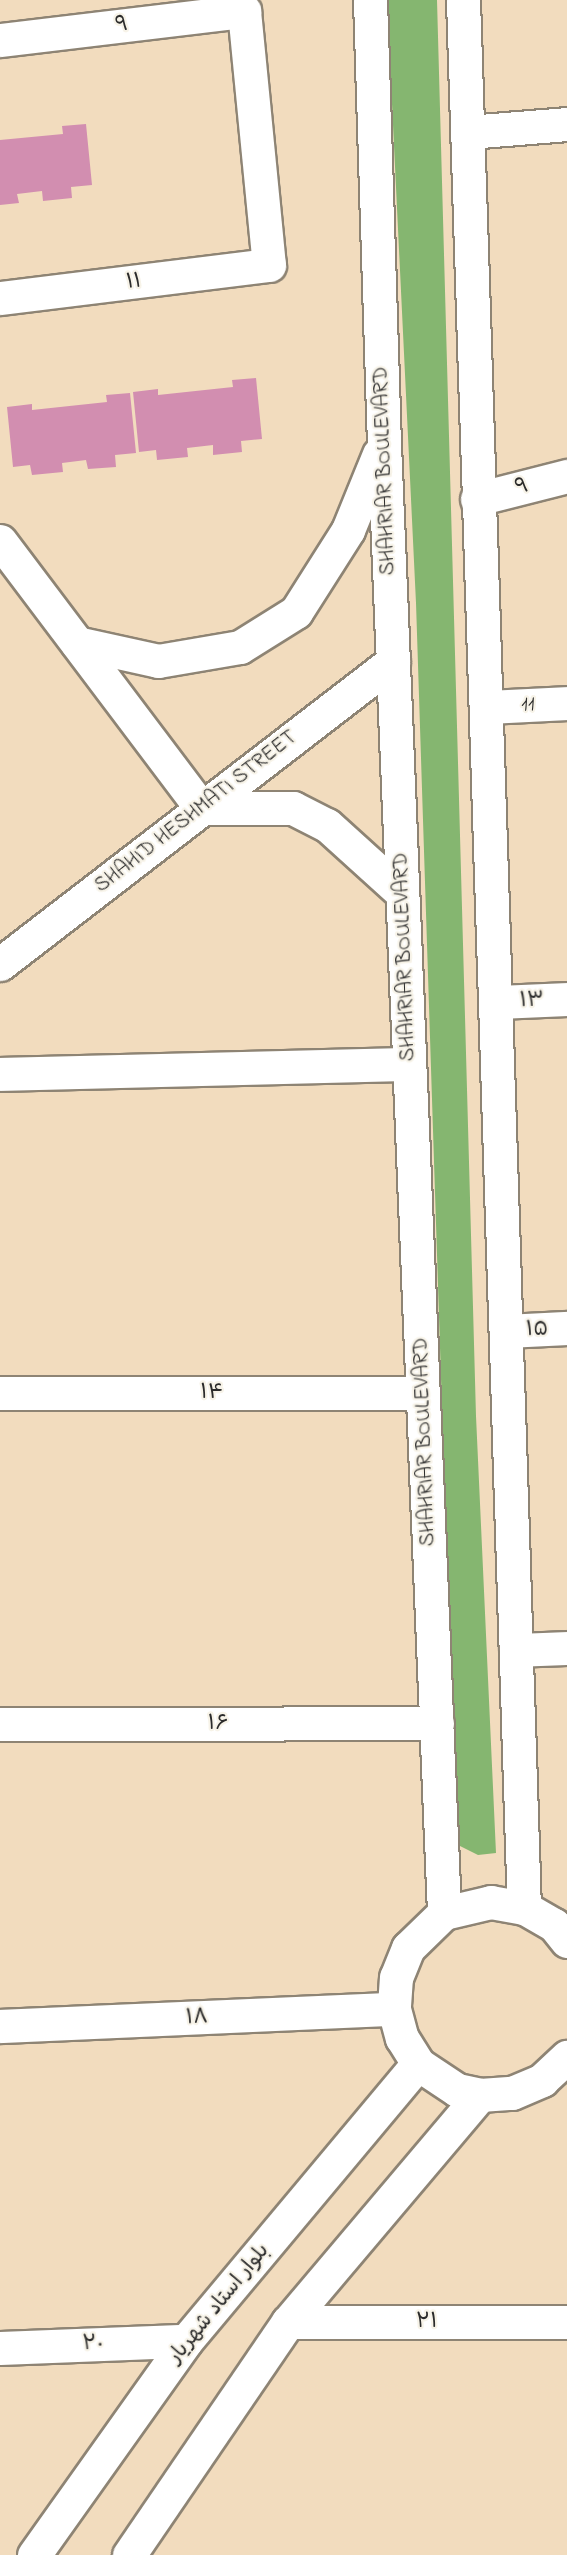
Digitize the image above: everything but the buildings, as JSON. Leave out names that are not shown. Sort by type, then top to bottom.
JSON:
[{"type":"street","name":"SHAHRIAR BOULEVARD","points":[[370,0],[384,444],[444,1913]]},
{"type":"street","points":[[463,0],[477,499],[489,707],[524,1908]]},
{"type":"street","name":"۹","points":[[0,40],[143,11],[244,11],[269,265]]},
{"type":"street","points":[[468,132],[567,124]]},
{"type":"street","name":"۱۱","points":[[0,298],[269,265]]},
{"type":"street","points":[[77,643],[158,661],[240,647],[296,612],[348,530],[384,444]]},
{"type":"street","name":"۹","points":[[477,499],[567,476]]},
{"type":"street","points":[[0,541],[201,808],[293,808],[327,825],[402,893]]},
{"type":"street","name":"SHAHID HESHMATI STREET","points":[[0,964],[393,661]]},
{"type":"street","name":"11","points":[[489,707],[567,703]]},
{"type":"street","name":"۱۳","points":[[498,1002],[567,999]]},
{"type":"street","points":[[0,1074],[409,1064]]},
{"type":"street","name":"۱۵","points":[[507,1331],[567,1328]]},
{"type":"street","name":"۱۴","points":[[0,1393],[423,1393]]},
{"type":"street","points":[[516,1650],[567,1648]]},
{"type":"street","name":"۱۶","points":[[0,1724],[437,1724]]},
{"type":"street","points":[[567,1941],[554,1925],[524,1908],[491,1902],[444,1913],[408,1948],[396,1977],[394,2009],[402,2038],[418,2064],[457,2090],[480,2095],[512,2093],[532,2085],[567,2057]]},
{"type":"street","name":"۱۸","points":[[0,2026],[394,2009]]},
{"type":"street","name":"بلوار استاد شهریار","points":[[34,2555],[186,2341],[418,2064]]},
{"type":"street","points":[[129,2555],[288,2322],[480,2095]]},
{"type":"street","name":"۲۱","points":[[288,2322],[567,2322]]},
{"type":"street","name":"۲۰","points":[[0,2348],[186,2341]]},
{"type":"green space","points":[[387,0],[437,0],[476,1416],[496,1853],[478,1855],[456,1844],[416,603]]}]
